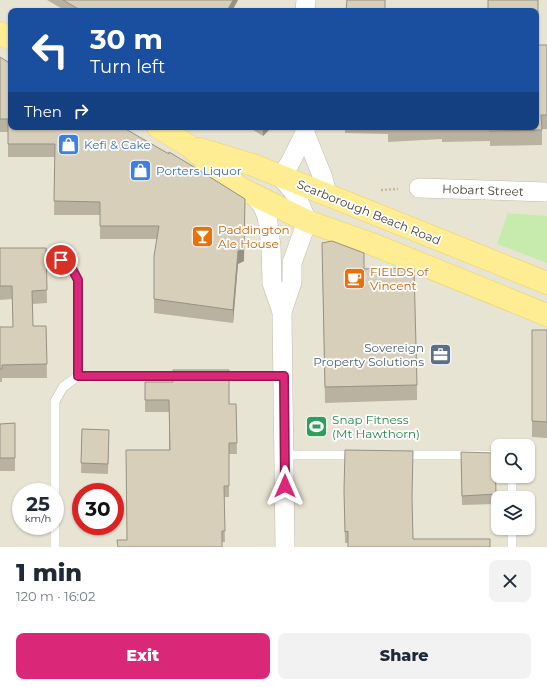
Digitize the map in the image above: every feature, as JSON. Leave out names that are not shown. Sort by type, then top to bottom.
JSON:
[{"type":"main road","name":"Scarborough Beach Road","points":[[163,130],[189,146],[240,188],[307,221],[372,244],[547,314]]},
{"type":"main road","name":"Scarborough Beach Road","points":[[189,146],[253,165],[547,282]]},
{"type":"street","points":[[282,312],[292,282],[292,263],[307,221],[296,195],[281,177],[290,163],[305,130]]},
{"type":"street","points":[[305,130],[323,178],[327,195]]},
{"type":"street","name":"Hobart Street","points":[[419,188],[547,192]]},
{"type":"street","points":[[253,194],[262,205],[267,216],[272,283],[282,312],[285,547]]},
{"type":"lane","points":[[23,255],[52,255],[70,265],[78,280],[78,376]]},
{"type":"lane","points":[[55,547],[56,401],[63,387],[78,376],[193,376]]},
{"type":"lane","points":[[208,376],[284,376]]},
{"type":"lane","points":[[285,455],[370,455]]},
{"type":"lane","points":[[393,455],[491,456]]},
{"type":"lane","points":[[512,535],[512,547]]},
{"type":"path","points":[[375,191],[419,188]]},
{"type":"shaded area","points":[[0,0],[547,0],[547,547],[0,547]]},
{"type":"green space","points":[[508,213],[547,216],[547,263],[497,244]]},
{"type":"building","points":[[63,0],[233,0],[229,8],[77,8]]},
{"type":"building","points":[[347,0],[385,0],[385,8],[346,8]]},
{"type":"building","points":[[488,0],[538,0],[538,8],[488,8]]},
{"type":"building","points":[[539,45],[547,45],[547,115],[541,115],[542,130],[490,131],[539,130]]},
{"type":"building","points":[[0,57],[8,62],[8,119],[0,119]]},
{"type":"building","points":[[8,130],[127,130],[169,154],[169,152],[245,199],[244,248],[238,251],[233,310],[154,299],[154,256],[159,226],[100,226],[100,202],[54,201],[55,144],[8,144]]},
{"type":"building","points":[[332,241],[364,253],[364,269],[414,268],[417,385],[325,387],[322,243]]},
{"type":"building","points":[[0,248],[46,248],[47,290],[32,291],[33,326],[46,326],[47,364],[2,365],[2,369],[0,369],[0,327],[13,327],[12,286],[0,286]]},
{"type":"building","points":[[532,330],[547,330],[547,422],[532,421]]},
{"type":"building","points":[[173,370],[229,370],[229,404],[236,404],[237,443],[229,443],[229,486],[224,486],[225,531],[222,531],[222,547],[118,547],[117,540],[127,540],[126,450],[170,450],[169,400],[145,400],[145,382],[173,382]]},
{"type":"building","points":[[15,423],[15,458],[0,458],[0,424]]},
{"type":"building","points":[[82,429],[109,430],[108,464],[81,463]]},
{"type":"building","points":[[345,450],[413,451],[413,539],[490,539],[490,547],[348,547],[348,531],[345,532]]},
{"type":"building","points":[[461,452],[491,453],[491,483],[496,483],[496,491],[491,491],[491,494],[462,496]]},
{"type":"place","name":"Kefi & Cake","points":[[68,144]]},
{"type":"place","name":"Porters Liquor","points":[[140,170]]},
{"type":"place","name":"Paddington Ale House","points":[[202,236]]},
{"type":"place","name":"FIELDS of Vincent","points":[[354,278]]},
{"type":"place","name":"Sovereign Property Solutions","points":[[440,354]]},
{"type":"place","name":"Snap Fitness (Mt Hawthorn)","points":[[317,426]]},
{"type":"route","points":[[61,260],[70,265],[78,280],[78,376],[284,376],[285,486]]}]
